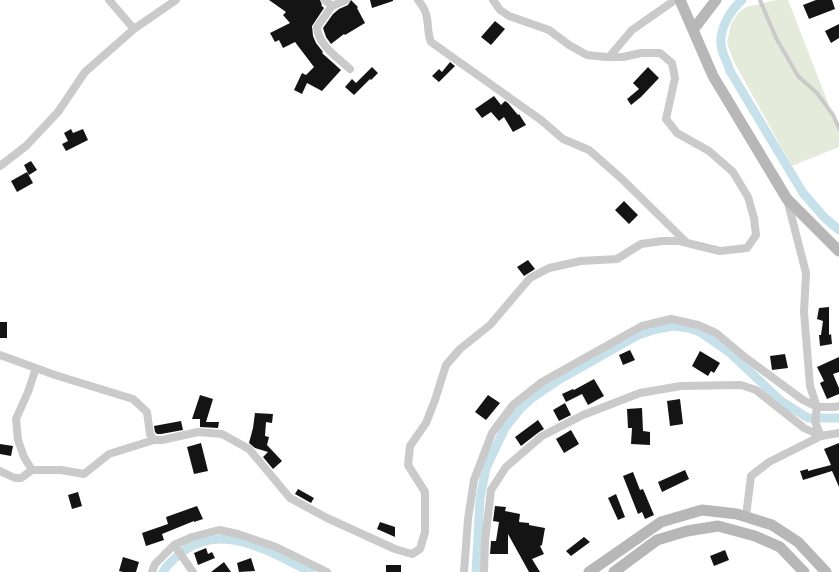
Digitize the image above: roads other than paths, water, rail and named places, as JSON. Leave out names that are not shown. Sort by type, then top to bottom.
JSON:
[{"type":"main road","points":[[680,0],[713,76],[787,199],[839,251]]},
{"type":"main road","points":[[693,30],[708,8],[716,0]]},
{"type":"main road","points":[[589,572],[661,522],[702,510],[737,514],[772,525],[798,542],[826,572]]},
{"type":"main road","points":[[614,572],[657,540],[687,531],[718,526],[755,536],[780,548],[804,572]]},
{"type":"street","points":[[109,0],[134,29]]},
{"type":"street","points":[[0,166],[26,146],[58,112],[85,72],[134,29],[176,0]]},
{"type":"street","points":[[325,0],[332,6]]},
{"type":"street","points":[[346,0],[332,6],[317,27],[317,34],[325,46],[350,69]]},
{"type":"street","points":[[418,0],[426,13],[428,35],[431,42],[541,120],[563,139],[589,150],[622,179],[687,243]]},
{"type":"street","points":[[0,471],[14,478],[21,478],[32,470],[61,470],[84,474],[109,454],[154,440],[162,440],[198,432],[222,434],[249,449],[290,498],[327,518],[395,549],[412,554],[420,549],[425,532],[425,492],[408,465],[410,446],[426,423],[446,365],[460,349],[490,325],[530,278],[549,268],[581,261],[617,259],[641,244],[662,241],[679,241],[720,251],[747,248],[756,235],[754,218],[748,197],[734,172],[709,152],[677,133],[666,119],[675,78],[672,63],[660,53],[641,53],[623,57],[587,55],[549,30],[508,16],[500,10],[493,0]]},
{"type":"street","points":[[609,57],[632,30],[675,0]]},
{"type":"street","points":[[787,199],[806,273],[804,312],[810,386],[817,407],[816,419],[821,436]]},
{"type":"street","points":[[464,572],[468,519],[474,480],[492,433],[513,405],[542,382],[642,326],[671,319],[698,325],[716,333],[746,358],[803,400],[817,407],[835,408],[839,406]]},
{"type":"street","points":[[0,355],[56,376],[133,399],[147,412],[150,434],[154,440]]},
{"type":"street","points":[[32,470],[24,457],[18,440],[16,419],[28,392],[36,368]]},
{"type":"street","points":[[484,572],[484,541],[491,490],[506,467],[542,436],[583,415],[640,393],[681,386],[741,385],[756,390],[804,428],[821,436]]},
{"type":"street","points":[[746,516],[751,476],[769,462],[821,436],[839,433]]},
{"type":"street","points":[[152,572],[155,564],[178,550],[192,537],[219,530],[238,534],[276,547],[327,572]]},
{"type":"street","points":[[178,550],[193,572]]},
{"type":"lane","points":[[760,0],[776,38],[798,76],[817,93],[833,115],[839,128]]},
{"type":"waterway","points":[[742,0],[729,16],[721,36],[722,50],[730,71],[803,193],[824,217],[839,230]]},
{"type":"waterway","points":[[476,572],[480,499],[486,468],[505,428],[520,409],[532,398],[560,379],[638,335],[657,329],[674,326],[700,332],[729,352],[781,401],[808,418],[839,418]]},
{"type":"waterway","points":[[163,572],[182,552],[198,543],[214,539],[247,543],[280,556],[311,572]]}]
